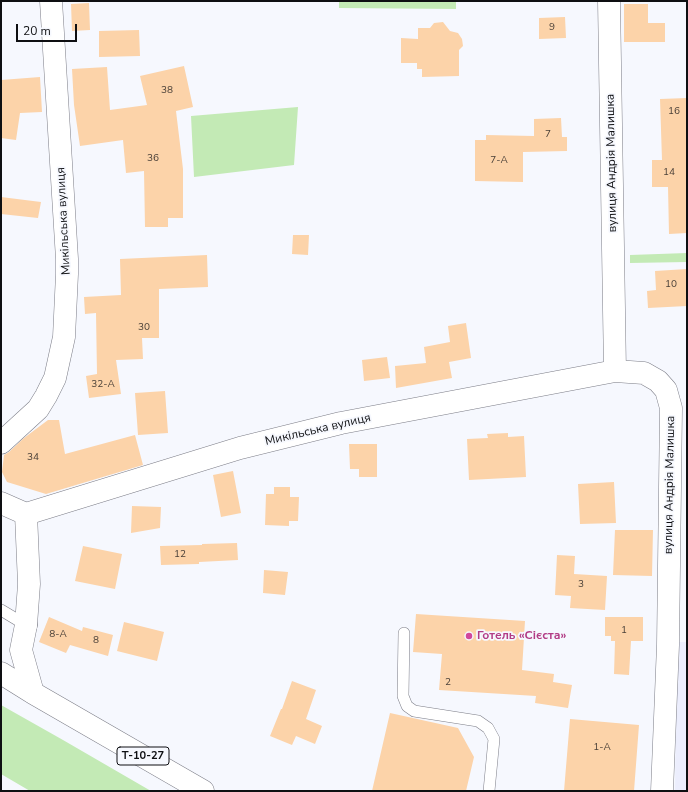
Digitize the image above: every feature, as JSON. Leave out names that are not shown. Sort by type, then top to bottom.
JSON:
[{"type":"main road","name":"Микільська вулиця","points":[[1,443],[38,409],[46,396],[55,378],[64,337],[68,274],[51,1]]},
{"type":"main road","name":"вулиця Андрія Малишка","points":[[609,1],[615,371],[644,373],[658,380],[666,390],[671,408],[678,635],[662,791]]},
{"type":"main road","name":"Микільська вулиця","points":[[26,514],[240,448],[341,423],[615,371]]},
{"type":"main road","points":[[1,503],[26,514],[29,584],[26,625],[21,650],[33,693]]},
{"type":"main road","name":"Т-10-27","points":[[1,673],[203,791]]},
{"type":"lane","points":[[1,610],[26,625]]},
{"type":"lane","points":[[404,632],[403,696],[407,706],[414,711],[478,721],[488,728],[494,739],[489,791]]},
{"type":"shaded area","points":[[677,642],[687,642],[687,791],[675,791]]},
{"type":"green space","points":[[339,1],[456,1],[456,9],[339,8]]},
{"type":"green space","points":[[298,107],[294,165],[194,177],[191,116]]},
{"type":"green space","points":[[687,253],[687,262],[630,263],[630,255]]},
{"type":"green space","points":[[1,705],[151,791],[30,791],[1,774]]},
{"type":"building","points":[[89,3],[90,30],[72,31],[71,4]]},
{"type":"building","points":[[624,4],[648,4],[648,23],[665,23],[665,42],[624,42]]},
{"type":"building","points":[[565,17],[566,38],[539,39],[539,18]]},
{"type":"building","points":[[443,22],[450,31],[458,33],[462,39],[463,46],[459,50],[459,76],[422,77],[422,69],[417,69],[417,63],[401,63],[401,38],[418,39],[418,28],[430,28],[434,23]]},
{"type":"building","points":[[139,30],[140,56],[99,57],[99,31]]},
{"type":"building","points":[[184,66],[193,107],[176,111],[183,169],[183,218],[168,218],[168,227],[145,227],[144,171],[126,173],[123,140],[80,146],[74,105],[72,69],[107,67],[110,110],[147,105],[140,76]]},
{"type":"building","points":[[40,77],[42,112],[20,113],[16,140],[1,138],[1,80]]},
{"type":"building","points":[[687,98],[687,233],[669,234],[668,187],[652,187],[652,160],[662,160],[660,99]]},
{"type":"building","points":[[561,118],[562,137],[567,137],[567,151],[523,152],[523,182],[475,181],[475,140],[486,140],[486,135],[534,136],[534,119]]},
{"type":"building","points":[[1,197],[41,202],[38,218],[1,214]]},
{"type":"building","points":[[293,235],[309,235],[308,255],[292,254]]},
{"type":"building","points":[[207,255],[208,287],[159,289],[159,338],[142,338],[143,359],[116,360],[121,394],[89,398],[86,376],[97,374],[96,313],[85,314],[84,297],[121,295],[120,259]]},
{"type":"building","points":[[687,269],[687,306],[648,308],[647,291],[656,290],[655,271]]},
{"type":"building","points":[[466,323],[471,358],[449,362],[452,378],[396,388],[395,366],[426,363],[424,347],[450,342],[448,326]]},
{"type":"building","points":[[387,357],[390,378],[364,381],[362,360]]},
{"type":"building","points":[[165,391],[168,433],[138,435],[135,393]]},
{"type":"building","points":[[48,420],[59,420],[65,454],[135,435],[143,465],[46,494],[7,482],[2,472],[4,455]]},
{"type":"building","points":[[508,433],[508,437],[524,436],[526,477],[469,480],[467,439],[488,438],[487,434]]},
{"type":"building","points":[[349,444],[377,444],[377,477],[359,477],[359,469],[350,469]]},
{"type":"building","points":[[233,471],[241,513],[221,517],[213,475]]},
{"type":"building","points":[[614,482],[616,523],[580,524],[578,484]]},
{"type":"building","points":[[274,487],[290,487],[290,497],[299,497],[298,521],[289,521],[289,526],[265,525],[266,494],[274,494]]},
{"type":"building","points":[[132,506],[161,507],[160,528],[131,533]]},
{"type":"building","points":[[615,530],[653,530],[652,576],[613,575]]},
{"type":"building","points":[[237,543],[238,560],[199,562],[199,564],[161,565],[160,546]]},
{"type":"building","points":[[83,546],[122,554],[115,589],[75,581]]},
{"type":"building","points":[[557,555],[575,556],[574,574],[607,576],[605,610],[570,608],[571,596],[555,595]]},
{"type":"building","points":[[264,570],[288,572],[285,595],[263,593]]},
{"type":"building","points":[[416,614],[525,621],[522,670],[554,674],[553,682],[572,685],[568,708],[535,703],[536,696],[439,690],[442,654],[413,652]]},
{"type":"building","points":[[49,617],[82,631],[83,627],[113,635],[108,656],[70,645],[66,653],[39,642]]},
{"type":"building","points":[[605,617],[643,617],[643,641],[631,641],[629,675],[614,674],[615,641],[611,641],[611,636],[605,636]]},
{"type":"building","points":[[124,622],[164,632],[157,661],[117,651]]},
{"type":"building","points":[[292,681],[316,690],[306,719],[322,726],[315,744],[296,736],[292,745],[270,736]]},
{"type":"building","points":[[390,713],[458,728],[474,757],[466,791],[372,791]]},
{"type":"building","points":[[570,719],[639,725],[634,791],[564,791]]},
{"type":"place","name":"Готель «Сієста»","points":[[469,636]]}]
